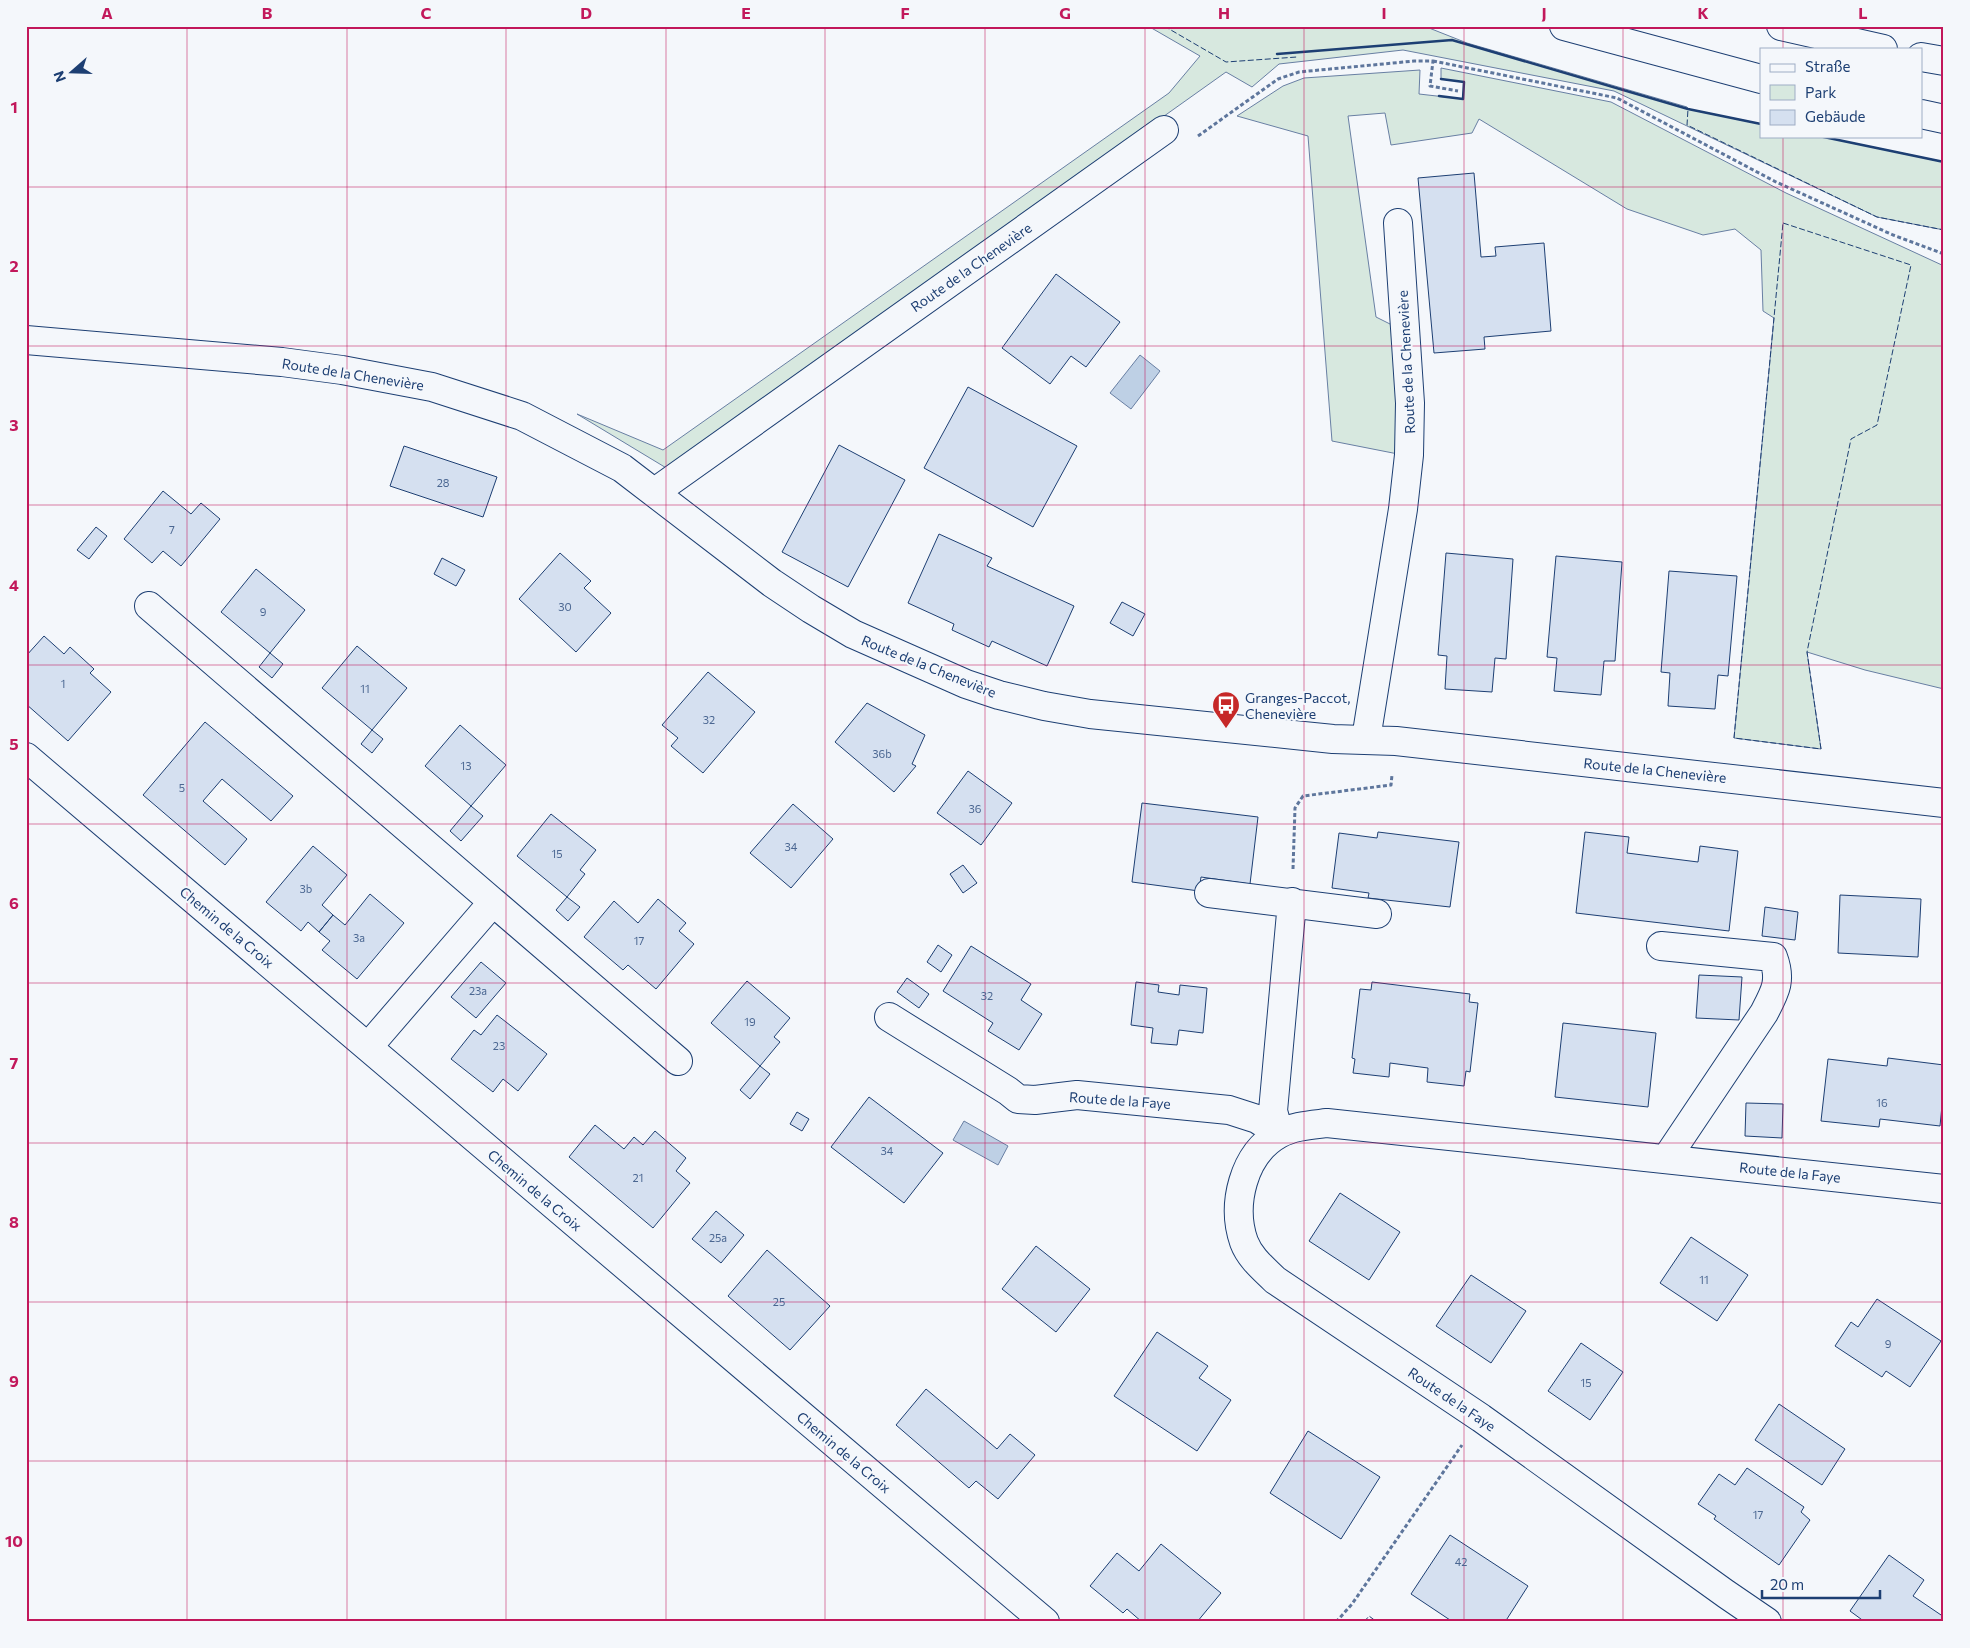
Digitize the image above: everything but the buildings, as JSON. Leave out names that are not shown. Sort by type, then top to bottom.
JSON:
[{"type":"main road","points":[[1564,26],[1760,79]]},
{"type":"main road","points":[[1782,26],[1879,48]]},
{"type":"main road","points":[[1922,57],[1944,61]]},
{"type":"main road","points":[[1922,114],[1944,119]]},
{"type":"main road","name":"Route de la Chenevière","points":[[655,492],[1164,130]]},
{"type":"main road","name":"Route de la Chenevière","points":[[1366,739],[1404,509],[1409,455],[1410,403],[1398,223]]},
{"type":"main road","name":"Route de la Chenevière","points":[[26,340],[282,362],[342,370],[432,387],[522,416],[622,468],[772,583],[853,634],[966,684],[1035,704],[1090,714],[1313,737],[1366,739],[1944,803]]},
{"type":"main road","points":[[149,606],[678,1061]]},
{"type":"main road","name":"Chemin de la Croix","points":[[26,757],[1045,1622]]},
{"type":"main road","points":[[1209,893],[1377,914]]},
{"type":"main road","points":[[368,1047],[493,902]]},
{"type":"main road","points":[[1279,1134],[1274,1111],[1292,902]]},
{"type":"main road","points":[[1661,946],[1773,957],[1776,965],[1777,987],[1764,1013],[1666,1159]]},
{"type":"main road","name":"Route de la Faye","points":[[889,1017],[1018,1100],[1036,1100],[1077,1095],[1229,1110],[1257,1120],[1279,1134]]},
{"type":"main road","name":"Route de la Faye","points":[[1768,1622],[1726,1594],[1481,1418],[1275,1280],[1255,1261],[1244,1242],[1240,1221],[1240,1195],[1247,1168],[1263,1146],[1279,1134],[1296,1127],[1327,1123],[1944,1188]]},
{"type":"path","points":[[1278,79],[1299,72],[1414,61],[1433,61],[1617,98],[1776,182],[1893,235],[1944,254]]},
{"type":"path","points":[[1433,61],[1430,86],[1458,91]]},
{"type":"path","points":[[1292,902],[1296,808],[1303,796],[1391,785],[1393,767]]},
{"type":"path","points":[[1336,1622],[1352,1604],[1481,1418]]},
{"type":"green space","points":[[1148,26],[1424,26],[1467,43],[1687,107],[1688,109],[1760,124],[1760,138],[1829,138],[1944,162],[1944,230],[1877,217],[1614,91],[1403,50],[1279,64],[1252,87],[1226,72],[668,469],[577,414],[663,450],[1169,93],[1200,56]]},
{"type":"green space","points":[[1441,68],[1611,102],[1786,193],[1944,266],[1944,689],[1865,670],[1807,652],[1821,749],[1734,738],[1774,318],[1763,311],[1761,250],[1735,229],[1703,235],[1627,209],[1479,119],[1472,133],[1391,145],[1385,113],[1348,116],[1376,317],[1394,326],[1398,454],[1332,441],[1308,136],[1237,116],[1283,86],[1304,78],[1420,70],[1419,94],[1463,99],[1464,82],[1441,79]]},
{"type":"water","points":[[1140,355],[1160,371],[1131,409],[1110,393]]},
{"type":"water","points":[[964,1121],[1008,1146],[998,1165],[953,1140]]},
{"type":"fence","points":[[1164,26],[1226,62],[1297,57]]},
{"type":"fence","points":[[1760,124],[1688,109],[1687,125],[1877,217],[1944,230]]},
{"type":"fence","points":[[1829,138],[1944,162]]},
{"type":"fence","points":[[1783,223],[1911,265],[1877,425],[1851,439],[1807,652],[1821,749],[1734,738],[1783,223]]},
{"type":"fence","points":[[1364,1622],[1369,1616],[1377,1622]]},
{"type":"wall","points":[[1277,54],[1452,40],[1688,109],[1760,124]]},
{"type":"wall","points":[[1439,96],[1463,99],[1464,82],[1441,79]]},
{"type":"wall","points":[[1829,138],[1944,162]]},
{"type":"place","name":"Granges-Paccot, Chenevière","points":[[1226,729]]}]
